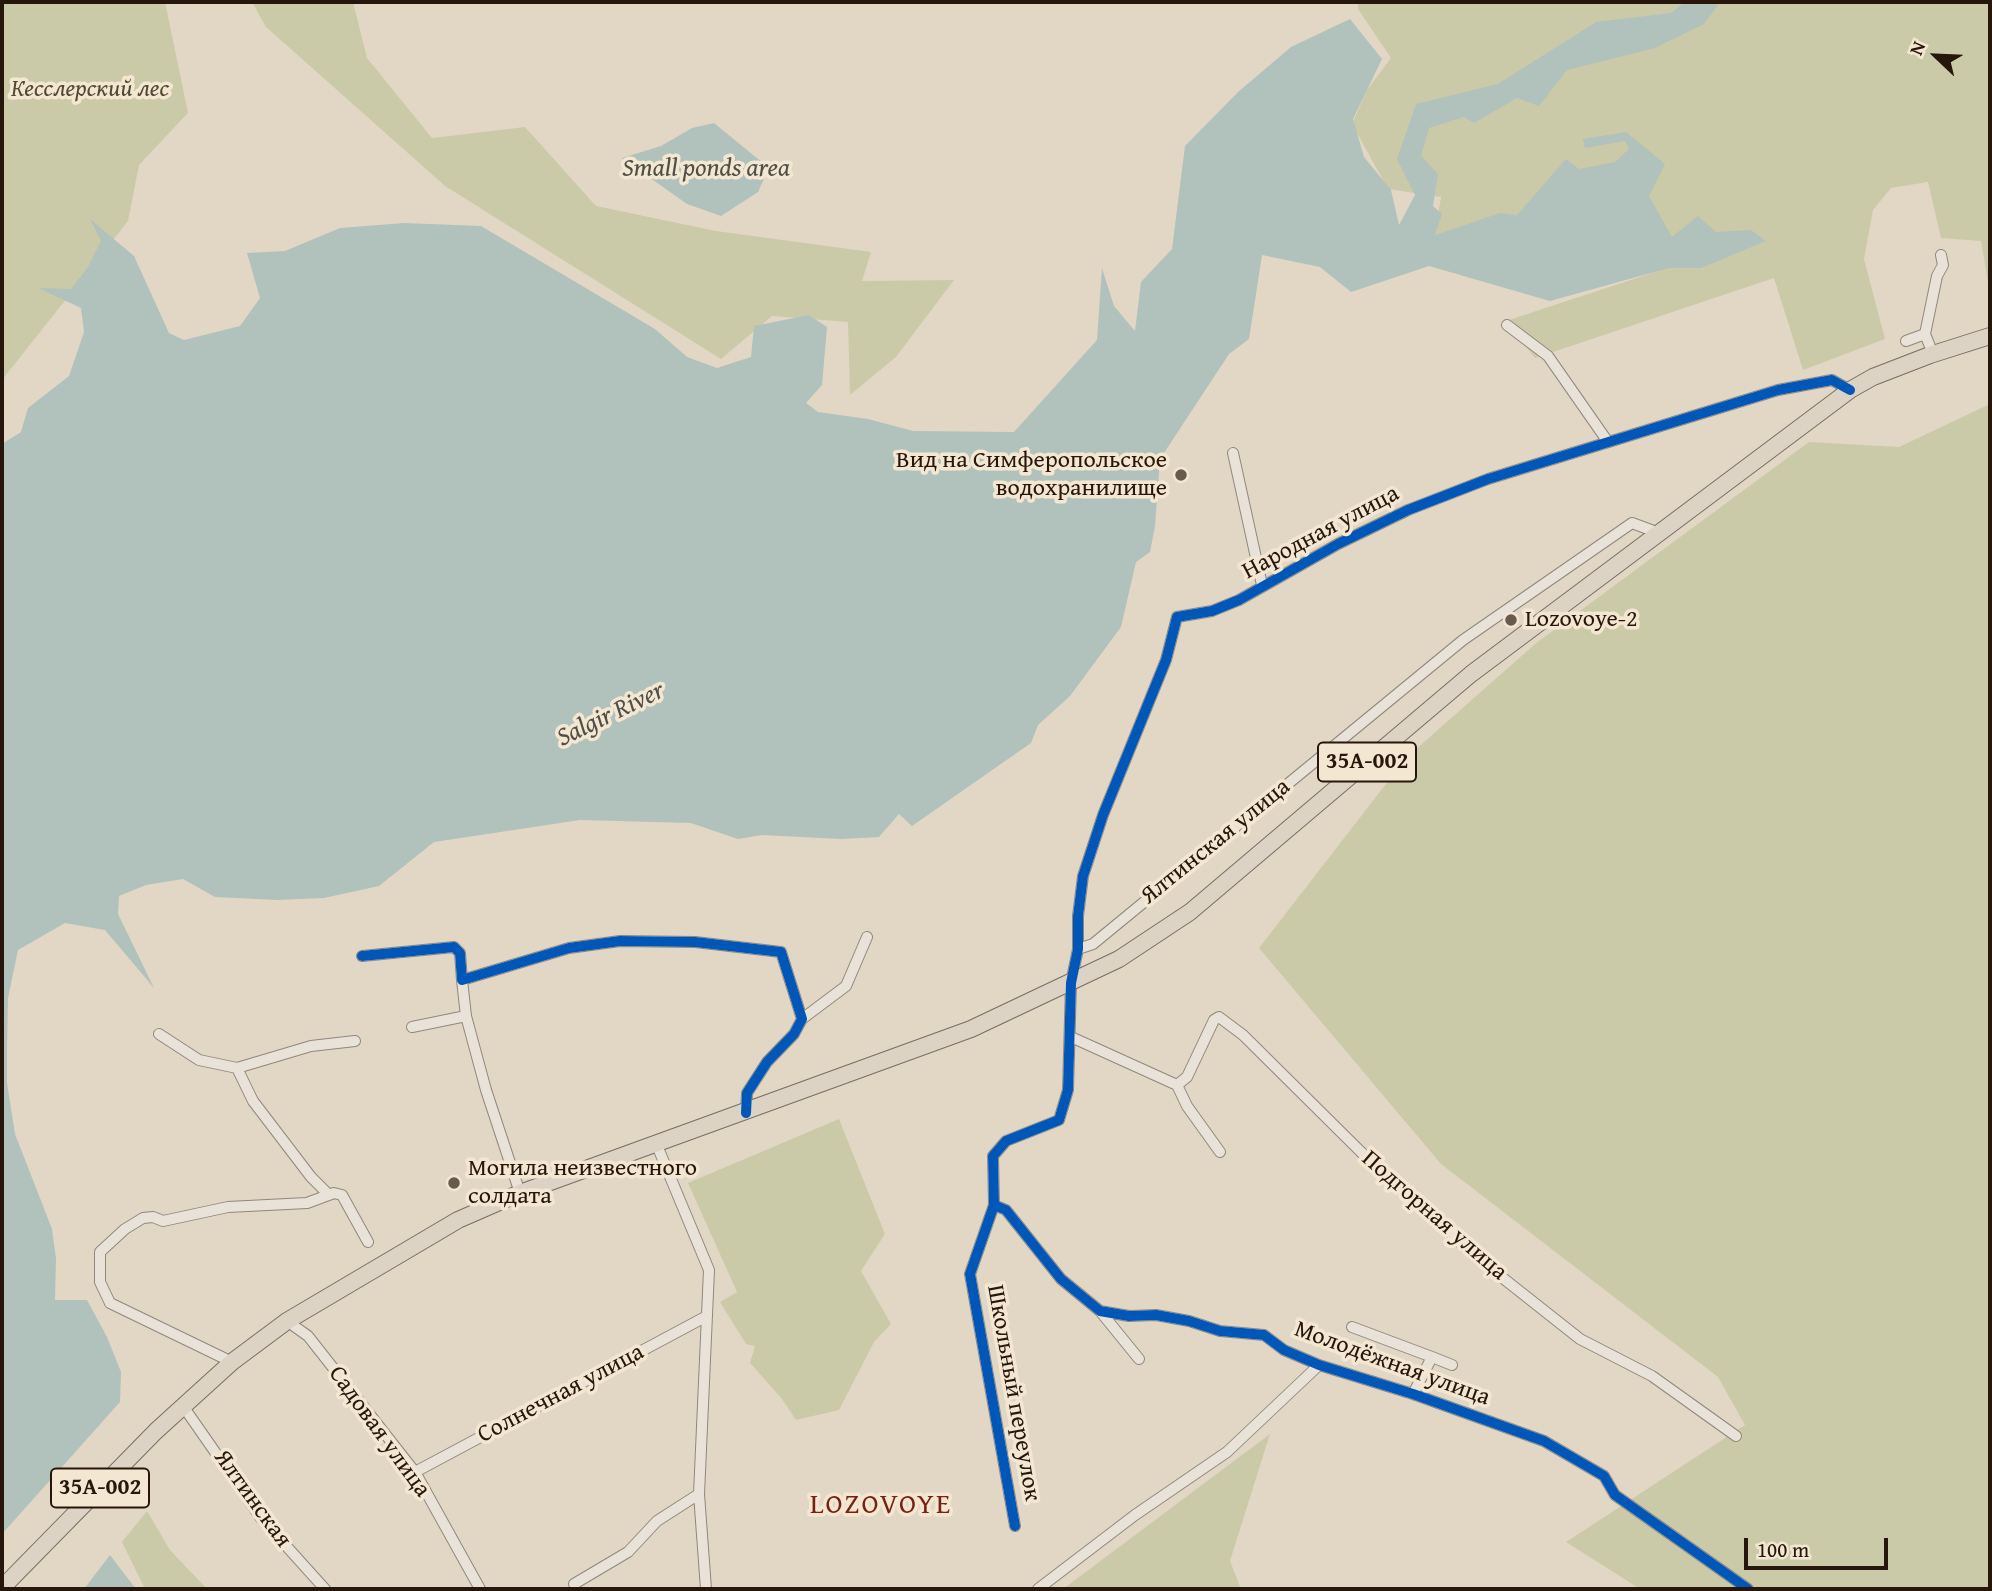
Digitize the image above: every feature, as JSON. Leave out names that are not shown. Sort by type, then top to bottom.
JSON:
[{"type":"main road","name":"35А-002","points":[[2,1588],[136,1449],[232,1362],[287,1321],[458,1220],[520,1193],[971,1030],[1119,960],[1190,912],[1471,674],[1850,390],[1873,377],[1990,336]]},
{"type":"street","points":[[1933,354],[1925,334],[1930,321],[1937,276],[1943,265],[1941,256]]},
{"type":"street","points":[[1507,324],[1548,356],[1608,442]]},
{"type":"street","points":[[1906,341],[1925,334]]},
{"type":"street","name":"Народная улица","points":[[998,1147],[1059,1120],[1068,1090],[1071,983],[1078,949],[1078,916],[1083,876],[1107,804],[1166,660],[1177,617],[1212,611],[1239,600],[1262,585],[1408,510],[1488,479],[1778,390],[1832,380],[1850,390]]},
{"type":"street","points":[[1233,453],[1262,585]]},
{"type":"street","name":"Ялтинская улица","points":[[1078,949],[1093,944],[1463,640],[1632,523],[1659,533]]},
{"type":"street","points":[[746,1113],[747,1093],[767,1062],[794,1034],[802,1019],[846,985],[867,937]]},
{"type":"street","points":[[462,980],[569,948],[620,941],[695,942],[781,952],[802,1019]]},
{"type":"street","points":[[362,956],[454,947],[460,953],[466,1016],[520,1193]]},
{"type":"street","points":[[412,1027],[466,1016]]},
{"type":"street","name":"Подгорная улица","points":[[1177,1085],[1187,1077],[1208,1031],[1219,1017],[1242,1035],[1360,1152],[1475,1256],[1580,1339],[1652,1376],[1735,1436]]},
{"type":"street","points":[[159,1034],[199,1060],[237,1068],[310,1046],[355,1041]]},
{"type":"street","points":[[1071,1037],[1177,1085],[1187,1106],[1220,1152]]},
{"type":"street","points":[[237,1068],[253,1101],[311,1177],[329,1195]]},
{"type":"street","points":[[656,1143],[709,1270],[699,1494],[706,1589]]},
{"type":"street","name":"Школьный переулок","points":[[998,1147],[993,1156],[994,1205],[970,1273],[1015,1526]]},
{"type":"street","points":[[232,1362],[110,1303],[100,1282],[100,1252],[125,1228],[143,1218],[153,1217],[163,1221],[228,1207],[307,1203],[329,1195],[342,1195],[368,1242]]},
{"type":"street","points":[[994,1205],[1006,1209],[1061,1279],[1100,1311],[1139,1359]]},
{"type":"street","name":"Молодёжная улица","points":[[1100,1311],[1129,1316],[1156,1315],[1189,1321],[1220,1331],[1264,1335],[1284,1350],[1319,1365],[1413,1394],[1544,1441],[1604,1476],[1615,1495],[1748,1589]]},
{"type":"street","name":"Солнечная улица","points":[[415,1472],[707,1316]]},
{"type":"street","name":"Садовая улица","points":[[287,1321],[308,1336],[415,1472],[480,1589]]},
{"type":"street","points":[[1352,1327],[1452,1365]]},
{"type":"street","points":[[1413,1394],[1432,1357]]},
{"type":"street","points":[[1038,1589],[1135,1515],[1227,1452],[1319,1365]]},
{"type":"street","name":"Ялтинская","points":[[183,1406],[261,1518],[324,1589]]},
{"type":"street","points":[[574,1584],[628,1552],[657,1521],[699,1494]]},
{"type":"green space","name":"Кесслерский лес","points":[[2,2],[165,2],[188,113],[139,165],[128,221],[2,380]]},
{"type":"green space","points":[[252,2],[353,2],[367,58],[432,138],[525,127],[596,206],[716,231],[871,252],[862,281],[954,280],[896,357],[850,395],[848,322],[772,316],[721,359],[445,186],[266,27]]},
{"type":"green space","points":[[1358,2],[1990,2],[1990,294],[1981,241],[1941,238],[1928,182],[1891,188],[1873,210],[1864,259],[1885,339],[1803,370],[1774,278],[1535,358],[1506,321],[1658,271],[1629,208],[1433,244],[1441,197],[1388,189],[1352,124],[1367,90],[1391,58],[1358,9]]},
{"type":"green space","points":[[1990,404],[1990,1589],[1640,1589],[1566,1542],[1745,1425],[1718,1377],[1441,1164],[1259,948],[1406,758],[1535,644],[1809,442],[1899,447]]},
{"type":"green space","points":[[839,1119],[885,1234],[861,1271],[891,1324],[874,1342],[839,1410],[796,1420],[782,1399],[750,1363],[755,1346],[746,1344],[720,1302],[737,1292],[688,1183]]},
{"type":"green space","points":[[1270,1434],[1230,1561],[1241,1589],[1063,1589]]},
{"type":"green space","points":[[147,1511],[170,1550],[207,1589],[145,1589],[122,1542]]},
{"type":"water","name":"Salgir River","points":[[1685,2],[1720,2],[1704,24],[1655,48],[1567,70],[1539,106],[1517,98],[1474,123],[1464,117],[1429,128],[1421,156],[1438,174],[1433,206],[1442,214],[1435,235],[1500,213],[1517,215],[1566,159],[1579,169],[1615,162],[1629,149],[1625,141],[1585,148],[1583,139],[1626,132],[1665,164],[1649,196],[1672,237],[1698,216],[1716,232],[1751,230],[1766,241],[1701,268],[1669,268],[1550,301],[1429,266],[1351,292],[1320,267],[1262,255],[1249,339],[1229,354],[1160,459],[1155,526],[1150,552],[1136,562],[1121,627],[1070,696],[1038,725],[1031,743],[912,826],[899,814],[879,837],[841,839],[762,835],[738,839],[691,823],[580,820],[434,842],[379,886],[324,898],[278,900],[215,897],[183,879],[146,885],[119,896],[118,914],[154,988],[105,930],[65,923],[18,950],[8,998],[7,1083],[15,1134],[52,1229],[56,1259],[55,1300],[87,1300],[107,1337],[121,1372],[120,1402],[2,1534],[2,444],[21,432],[28,408],[69,376],[84,332],[81,308],[38,288],[71,289],[88,267],[101,241],[90,219],[134,256],[169,333],[184,340],[240,326],[260,298],[247,253],[285,251],[340,228],[404,223],[481,226],[655,329],[687,357],[717,368],[751,357],[754,326],[809,315],[827,327],[822,385],[806,403],[818,412],[868,419],[913,431],[1014,432],[1097,340],[1102,268],[1114,306],[1135,331],[1141,282],[1172,249],[1185,146],[1238,92],[1291,47],[1350,19],[1382,59],[1353,119],[1364,157],[1391,190],[1399,225],[1415,195],[1397,159],[1416,104],[1498,84],[1596,22],[1671,13]]},
{"type":"water","name":"Small ponds area","points":[[714,123],[769,168],[758,192],[721,216],[687,204],[622,158],[661,146],[692,128]]},
{"type":"water","points":[[110,1555],[136,1589],[84,1589]]},
{"type":"cycle path","points":[[1015,1526],[970,1274],[994,1205],[993,1156],[1006,1141],[1059,1120],[1068,1090],[1071,983],[1078,949],[1078,916],[1083,876],[1103,815],[1166,660],[1177,617],[1212,611],[1239,600],[1338,544],[1408,510],[1488,479],[1778,390],[1832,380],[1850,390]]},
{"type":"cycle path","points":[[362,956],[454,947],[460,953],[462,980],[569,948],[620,941],[695,942],[781,952],[802,1019],[794,1034],[767,1062],[747,1093],[746,1113]]},
{"type":"cycle path","points":[[994,1205],[1006,1210],[1061,1279],[1100,1311],[1129,1316],[1156,1315],[1189,1321],[1220,1331],[1264,1335],[1284,1350],[1319,1365],[1413,1394],[1544,1441],[1604,1476],[1615,1495],[1748,1589]]},
{"type":"place","name":"Вид на Симферопольское водохранилище","points":[[1181,475]]},
{"type":"place","name":"Lozovoye-2","points":[[1511,620]]},
{"type":"place","name":"Могила неизвестного солдата","points":[[454,1183]]},
{"type":"district","name":"LOZOVOYE","points":[[881,1506]]}]
